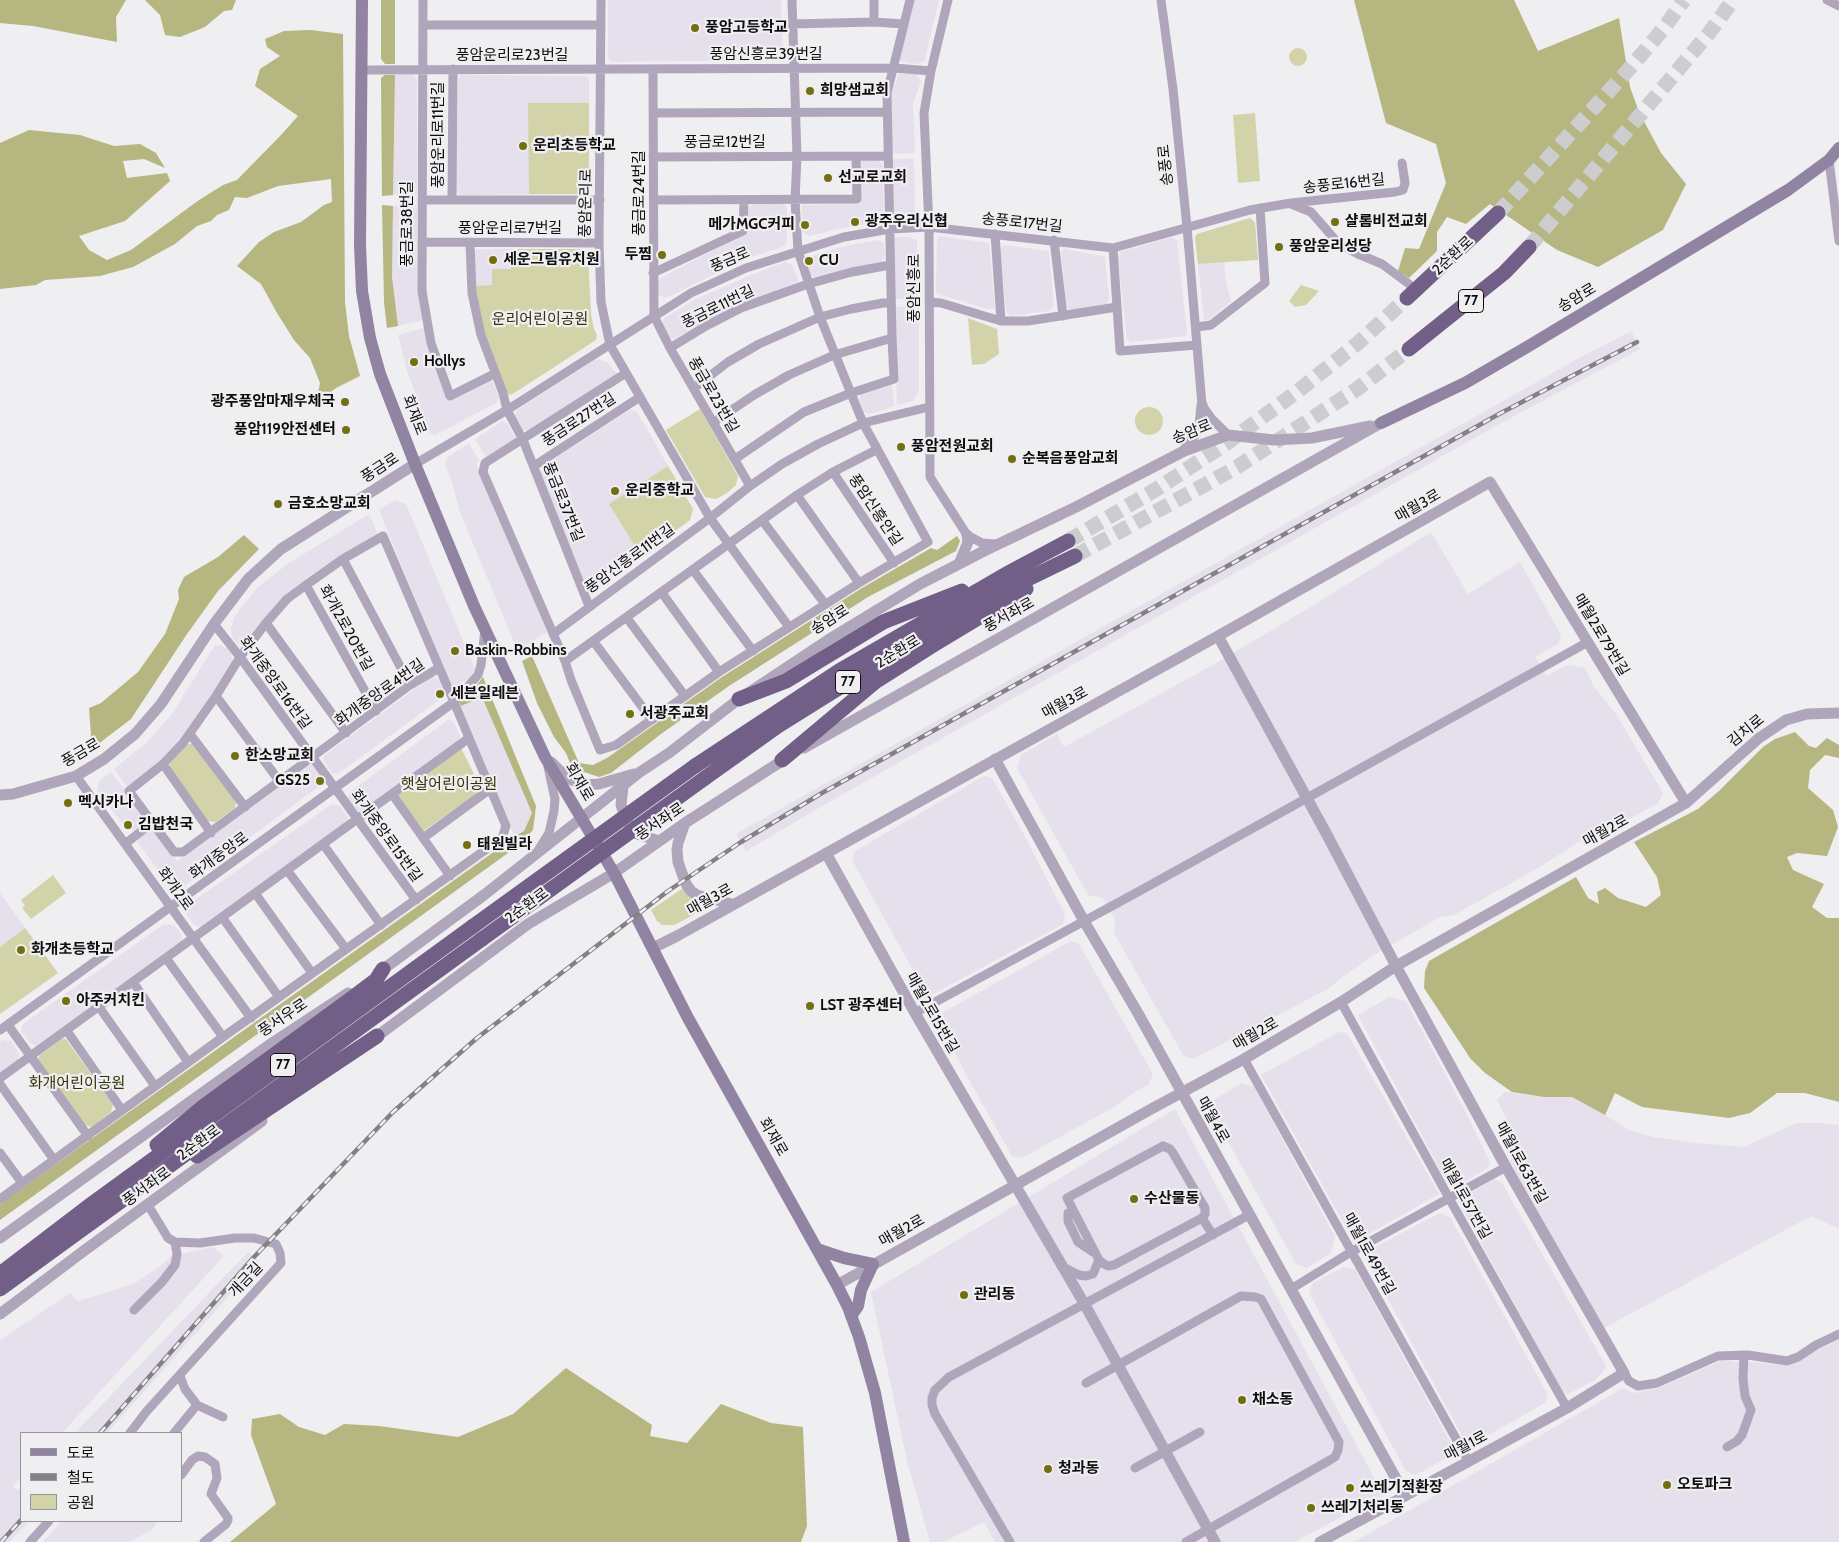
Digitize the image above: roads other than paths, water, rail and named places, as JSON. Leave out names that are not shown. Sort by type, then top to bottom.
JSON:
[{"type":"highway","name":"2순환로","points":[[1408,291],[1498,213]]},
{"type":"highway","name":"77","points":[[1409,349],[1504,274],[1529,247]]},
{"type":"highway","name":"2순환로","points":[[0,1274],[93,1203],[477,933],[839,671],[1010,572],[1068,541]]},
{"type":"highway","name":"2순환로","points":[[700,772],[997,594],[1075,556],[1011,599],[875,682],[782,760]]},
{"type":"highway","points":[[738,699],[786,681],[883,622],[1010,572]]},
{"type":"highway","name":"2순환로","points":[[0,1289],[477,933]]},
{"type":"highway","points":[[93,1203],[116,1178],[204,1106],[376,980],[383,969]]},
{"type":"highway","points":[[116,1203],[162,1180],[378,1036]]},
{"type":"main road","name":"회재로","points":[[362,0],[360,245],[362,291],[370,338],[380,374],[415,464],[485,629],[545,757],[614,873],[725,1086],[837,1285],[851,1316],[862,1344],[875,1393],[904,1542]]},
{"type":"main road","name":"송암로","points":[[1381,423],[1511,357],[1788,190],[1829,160],[1839,148]]},
{"type":"main road","points":[[817,1249],[844,1258],[874,1264],[861,1290],[858,1306],[851,1316]]},
{"type":"street","name":"풍금로38번길","points":[[423,0],[422,291],[431,343],[450,396],[494,374]]},
{"type":"street","name":"풍암운리로","points":[[601,0],[599,243],[601,302],[610,345]]},
{"type":"street","points":[[792,0],[797,157],[795,200],[798,251],[834,355],[876,450]]},
{"type":"street","points":[[874,0],[874,22]]},
{"type":"street","points":[[735,459],[804,412],[851,393],[894,379],[886,112],[887,93],[910,0]]},
{"type":"street","name":"풍암신흥로","points":[[948,0],[931,71],[924,113],[929,227],[930,477],[967,535]]},
{"type":"street","name":"송풍로","points":[[1161,0],[1173,89],[1187,227],[1202,405]]},
{"type":"street","points":[[1827,0],[1839,6]]},
{"type":"street","points":[[792,24],[874,22],[904,24]]},
{"type":"street","points":[[423,25],[601,25]]},
{"type":"street","name":"풍암신흥로39번길","points":[[601,70],[894,68],[931,71]]},
{"type":"street","name":"풍암운리로11번길","points":[[452,200],[453,69]]},
{"type":"street","name":"풍암운리로23번길","points":[[361,70],[601,70]]},
{"type":"street","name":"풍금로24번길","points":[[653,70],[654,316]]},
{"type":"street","name":"풍금로12번길","points":[[653,113],[795,114],[886,112]]},
{"type":"street","points":[[654,200],[857,200],[856,156]]},
{"type":"street","name":"풍금로12번길","points":[[653,157],[888,156]]},
{"type":"street","points":[[1829,160],[1839,241]]},
{"type":"street","name":"송풍로16번길","points":[[1187,227],[1260,208],[1403,190],[1402,163]]},
{"type":"street","name":"풍암운리로11번길","points":[[422,200],[600,200]]},
{"type":"street","points":[[653,273],[743,231],[744,200]]},
{"type":"street","name":"송풍로16번길","points":[[1291,204],[1311,212],[1338,243],[1382,264],[1408,291]]},
{"type":"street","points":[[1196,327],[1211,325],[1265,283],[1260,208]]},
{"type":"street","name":"송풍로17번길","points":[[929,227],[1113,248],[1187,227]]},
{"type":"street","name":"풍금로","points":[[0,795],[13,794],[76,776],[104,759],[135,734],[161,704],[214,624],[248,579],[281,549],[654,316],[692,293],[730,275],[798,251],[844,237],[890,229],[929,227]]},
{"type":"street","points":[[995,234],[1001,321]]},
{"type":"street","points":[[1054,240],[1063,316]]},
{"type":"street","name":"풍암운리로7번길","points":[[422,242],[599,243]]},
{"type":"street","points":[[470,243],[472,293],[481,335],[494,374],[503,393],[506,410]]},
{"type":"street","points":[[1113,248],[1120,351],[1197,345]]},
{"type":"street","name":"풍금로11번길","points":[[670,348],[741,308],[808,284],[852,272],[890,265]]},
{"type":"street","points":[[929,302],[941,303],[1001,321],[1028,321],[1117,307]]},
{"type":"street","points":[[694,388],[728,362],[759,344],[820,317],[883,303],[891,304]]},
{"type":"street","name":"풍금로23번길","points":[[654,316],[670,348],[750,486]]},
{"type":"street","points":[[714,422],[754,395],[789,375],[834,355],[892,338]]},
{"type":"street","name":"풍금로27번길","points":[[610,345],[710,518]]},
{"type":"street","name":"풍금로27번길","points":[[523,440],[626,373]]},
{"type":"street","name":"풍금로27번길","points":[[534,466],[640,398]]},
{"type":"street","points":[[1202,405],[1212,419],[1228,435]]},
{"type":"street","points":[[1184,451],[1200,426],[1202,405]]},
{"type":"street","name":"풍암신흥로11번길","points":[[553,634],[782,464],[818,444],[863,423],[929,407]]},
{"type":"street","name":"풍금로37번길","points":[[506,410],[523,440],[589,606]]},
{"type":"street","name":"송암로","points":[[582,820],[640,772],[669,753],[738,699],[828,640],[920,584],[1184,451],[1228,435],[1274,440],[1312,438],[1381,423]]},
{"type":"street","name":"풍서좌로","points":[[0,1314],[528,924],[614,873],[684,823],[782,760],[1381,423]]},
{"type":"street","points":[[523,440],[485,463],[483,472],[553,634]]},
{"type":"street","name":"풍암신흥안길","points":[[553,634],[566,661],[571,680],[600,750],[616,745],[719,672],[825,604],[928,542],[876,450],[833,472],[797,495],[566,661]]},
{"type":"street","name":"풍암신흥안길","points":[[833,472],[894,563]]},
{"type":"street","name":"매월3로","points":[[653,948],[1218,636],[1490,482]]},
{"type":"street","name":"매월2로79번길","points":[[1490,482],[1686,803]]},
{"type":"street","points":[[797,495],[859,583]]},
{"type":"street","points":[[710,518],[789,627]]},
{"type":"street","points":[[762,520],[825,604]]},
{"type":"street","points":[[967,535],[982,543],[998,544]]},
{"type":"street","points":[[959,564],[968,542],[967,535]]},
{"type":"street","name":"화개2로20번길","points":[[153,822],[129,791],[163,764],[190,734],[240,657],[287,599],[343,559],[382,536]]},
{"type":"street","name":"화개중앙로4번길","points":[[0,1199],[502,838],[506,826],[382,536]]},
{"type":"street","name":"화개2로20번길","points":[[343,559],[410,686]]},
{"type":"street","points":[[693,570],[753,650]]},
{"type":"street","name":"화개2로20번길","points":[[306,585],[376,710]]},
{"type":"street","points":[[662,593],[719,672]]},
{"type":"street","points":[[627,618],[685,696]]},
{"type":"street","points":[[266,623],[346,733]]},
{"type":"street","name":"화개중앙로16번길","points":[[214,624],[240,657],[334,789]]},
{"type":"street","name":"화개중앙로","points":[[4,1028],[454,702],[478,675],[481,666],[485,629]]},
{"type":"street","name":"매월1로63번길","points":[[1218,636],[1307,797],[1506,1168],[1624,1373]]},
{"type":"street","points":[[594,642],[652,720]]},
{"type":"street","points":[[915,1013],[1588,642]]},
{"type":"street","name":"화개중앙로4번길","points":[[312,758],[376,710],[439,668]]},
{"type":"street","points":[[216,696],[280,782]]},
{"type":"street","name":"김치로","points":[[1686,803],[1759,738],[1786,720],[1807,714],[1839,714]]},
{"type":"street","points":[[190,734],[245,807]]},
{"type":"street","points":[[0,1078],[469,738]]},
{"type":"street","points":[[545,757],[567,778],[586,785],[599,784],[640,772]]},
{"type":"street","points":[[536,855],[549,833],[555,805],[545,757]]},
{"type":"street","points":[[125,844],[153,822],[174,852],[183,852],[312,758]]},
{"type":"street","name":"매월4로","points":[[995,759],[1405,1495]]},
{"type":"street","points":[[163,764],[211,833]]},
{"type":"street","name":"화개2로","points":[[76,776],[251,1018]]},
{"type":"street","points":[[624,786],[621,805],[627,822],[637,834],[659,841]]},
{"type":"street","name":"화개중앙로15번길","points":[[334,789],[416,900]]},
{"type":"street","points":[[423,838],[490,789]]},
{"type":"street","points":[[392,794],[450,876]]},
{"type":"street","name":"매월2로","points":[[837,1285],[1244,1059],[1341,1002],[1396,966],[1686,803]]},
{"type":"street","name":"풍서우로","points":[[0,1238],[272,1043],[383,969],[582,820]]},
{"type":"street","points":[[684,823],[677,850],[678,862],[686,884],[697,895],[732,904]]},
{"type":"street","points":[[323,844],[381,925]]},
{"type":"street","name":"매월2로15번길","points":[[826,853],[1014,1186],[1085,1305],[1215,1542]]},
{"type":"street","points":[[287,870],[346,949]]},
{"type":"street","points":[[255,893],[312,973]]},
{"type":"street","points":[[222,917],[279,997]]},
{"type":"street","points":[[166,958],[223,1037]]},
{"type":"street","points":[[132,982],[188,1062]]},
{"type":"street","name":"매월1로57번길","points":[[1341,1002],[1567,1408]]},
{"type":"street","points":[[98,1007],[155,1086]]},
{"type":"street","points":[[4,1028],[32,1056],[88,1136]]},
{"type":"street","points":[[66,1030],[122,1110]]},
{"type":"street","name":"매월1로49번길","points":[[1244,1059],[1469,1462]]},
{"type":"street","points":[[0,1084],[54,1160]]},
{"type":"street","points":[[1061,1266],[1080,1276],[1086,1276],[1093,1274],[1097,1257],[1067,1198],[1162,1146],[1174,1153],[1206,1208],[1202,1218],[1114,1265],[1108,1266],[1097,1257],[1078,1242],[1068,1221],[1068,1213]]},
{"type":"street","points":[[0,1153],[22,1184]]},
{"type":"street","points":[[1291,1288],[1352,1252],[1506,1168]]},
{"type":"street","points":[[134,1310],[162,1282],[175,1265],[177,1254],[175,1242],[168,1238],[148,1205]]},
{"type":"street","points":[[1010,1542],[935,1414],[932,1398],[935,1390],[949,1377],[1249,1215]]},
{"type":"street","points":[[1202,1218],[1213,1235]]},
{"type":"street","name":"개금길","points":[[131,1432],[146,1412],[226,1322],[281,1263],[280,1253],[276,1244],[254,1238],[235,1238],[200,1243],[175,1242]]},
{"type":"street","points":[[1086,1382],[1241,1296],[1261,1299],[1338,1442],[1338,1450],[1330,1460],[1186,1542]]},
{"type":"street","points":[[1624,1373],[1629,1381],[1638,1386],[1657,1383],[1718,1356],[1744,1355],[1787,1361],[1793,1360],[1816,1345],[1839,1334]]},
{"type":"street","points":[[1726,1447],[1737,1441],[1742,1435],[1751,1410],[1745,1396],[1744,1355]]},
{"type":"street","name":"매월1로","points":[[1320,1542],[1567,1408],[1624,1373]]},
{"type":"street","points":[[180,1376],[185,1389],[197,1405],[223,1417]]},
{"type":"street","points":[[175,1432],[197,1405]]},
{"type":"street","points":[[1135,1468],[1200,1432]]},
{"type":"street","points":[[182,1474],[192,1460],[198,1456],[205,1457],[215,1464],[217,1478],[211,1494],[228,1520],[226,1524],[204,1542]]},
{"type":"street","points":[[30,1542],[48,1522]]},
{"type":"tunnel","points":[[1498,213],[1630,68],[1664,28],[1684,0]]},
{"type":"tunnel","points":[[1529,247],[1709,33],[1733,0]]},
{"type":"tunnel","points":[[1068,541],[1160,487],[1227,443],[1298,391],[1358,343],[1407,298]]},
{"type":"tunnel","points":[[1075,556],[1237,467],[1357,389],[1409,349]]},
{"type":"railway","points":[[101,1432],[254,1257],[393,1112],[477,1038],[668,891],[741,842],[822,793],[1499,414],[1637,342]]},
{"type":"railway","points":[[1,1542],[20,1521]]},
{"type":"place","name":"풍암고등학교","points":[[695,28]]},
{"type":"place","name":"희망샘교회","points":[[810,91]]},
{"type":"place","name":"운리초등학교","points":[[523,146]]},
{"type":"place","name":"선교로교회","points":[[828,178]]},
{"type":"place","name":"광주우리신협","points":[[855,222]]},
{"type":"place","name":"샬롬비전교회","points":[[1335,222]]},
{"type":"place","name":"메가MGC커피","points":[[805,225]]},
{"type":"place","name":"풍암운리성당","points":[[1279,247]]},
{"type":"place","name":"두찜","points":[[662,255]]},
{"type":"place","name":"세운그림유치원","points":[[493,260]]},
{"type":"place","name":"CU","points":[[809,261]]},
{"type":"place","name":"Hollys","points":[[414,362]]},
{"type":"place","name":"광주풍암마재우체국","points":[[345,402]]},
{"type":"place","name":"풍암119안전센터","points":[[346,430]]},
{"type":"place","name":"풍암전원교회","points":[[901,447]]},
{"type":"place","name":"순복음풍암교회","points":[[1012,459]]},
{"type":"place","name":"운리중학교","points":[[615,491]]},
{"type":"place","name":"금호소망교회","points":[[278,504]]},
{"type":"place","name":"Baskin-Robbins","points":[[455,651]]},
{"type":"place","name":"세븐일레븐","points":[[440,694]]},
{"type":"place","name":"서광주교회","points":[[630,714]]},
{"type":"place","name":"한소망교회","points":[[235,756]]},
{"type":"place","name":"GS25","points":[[320,781]]},
{"type":"place","name":"멕시카나","points":[[68,803]]},
{"type":"place","name":"김밥천국","points":[[128,825]]},
{"type":"place","name":"태원빌라","points":[[467,845]]},
{"type":"place","name":"화개초등학교","points":[[21,950]]},
{"type":"place","name":"아주커치킨","points":[[66,1001]]},
{"type":"place","name":"LST 광주센터","points":[[810,1006]]},
{"type":"place","name":"수산물동","points":[[1134,1199]]},
{"type":"place","name":"관리동","points":[[964,1295]]},
{"type":"place","name":"채소동","points":[[1242,1400]]},
{"type":"place","name":"청과동","points":[[1048,1469]]},
{"type":"place","name":"오토파크","points":[[1667,1485]]},
{"type":"place","name":"쓰레기적환장","points":[[1350,1488]]},
{"type":"place","name":"쓰레기처리동","points":[[1311,1508]]},
{"type":"park label","name":"운리어린이공원","points":[[540,320]]},
{"type":"park label","name":"햇살어린이공원","points":[[449,785]]},
{"type":"park label","name":"화개어린이공원","points":[[77,1084]]}]
